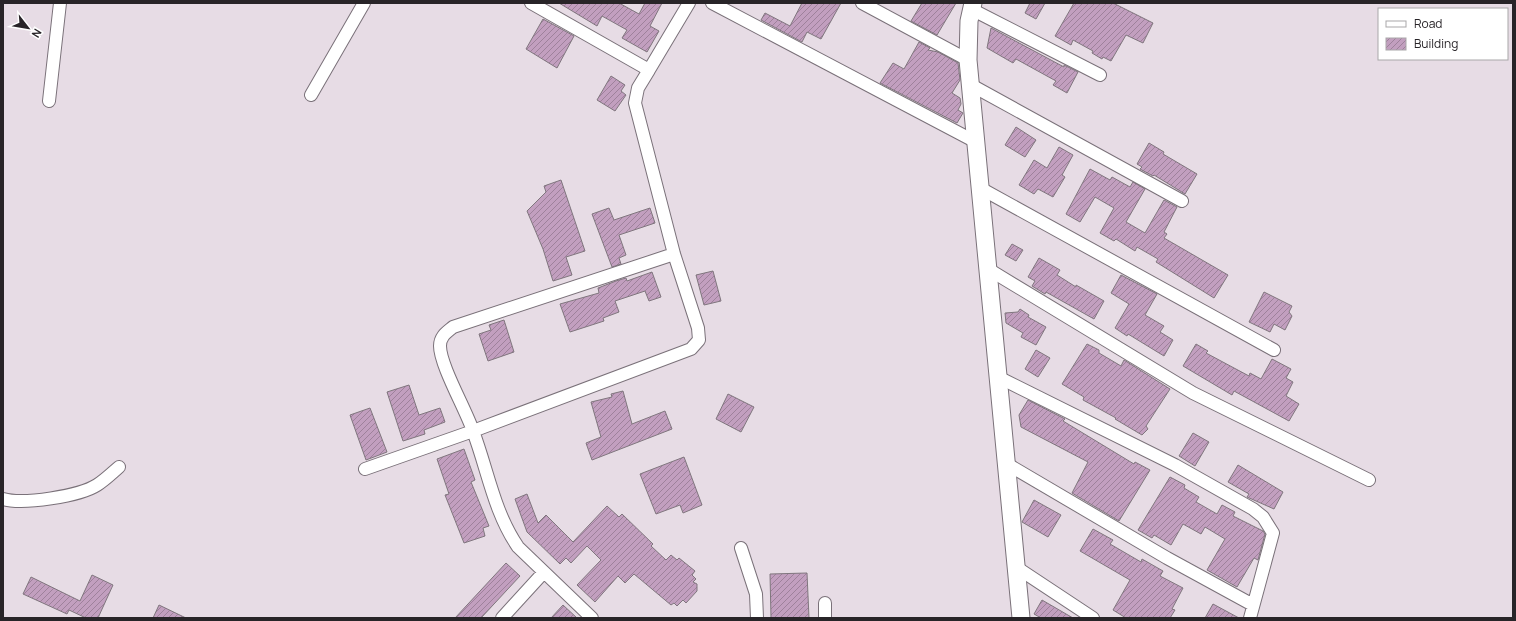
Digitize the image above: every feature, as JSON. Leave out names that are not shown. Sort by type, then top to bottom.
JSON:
[{"type":"street","points":[[49,101],[60,3]]},
{"type":"street","points":[[311,95],[364,3]]},
{"type":"street","points":[[531,3],[649,70]]},
{"type":"street","points":[[365,469],[473,431],[691,349],[699,340],[698,328],[674,254],[635,103],[638,88],[689,3]]},
{"type":"street","points":[[712,3],[976,142]]},
{"type":"street","points":[[862,3],[968,60]]},
{"type":"street","points":[[1021,618],[968,60],[968,31],[972,6],[1100,75]]},
{"type":"street","points":[[971,85],[1182,200]]},
{"type":"street","points":[[980,188],[1274,350]]},
{"type":"street","points":[[592,618],[518,547],[510,535],[494,501],[473,431],[444,361],[440,345],[442,335],[453,327],[674,254]]},
{"type":"street","points":[[988,269],[1193,394],[1368,480]]},
{"type":"street","points":[[998,377],[1176,465],[1263,517],[1274,533],[1250,618]]},
{"type":"street","points":[[1007,464],[1167,558],[1253,605]]},
{"type":"street","points":[[3,499],[28,501],[56,498],[83,491],[97,485],[119,467]]},
{"type":"street","points":[[741,548],[756,594],[757,618]]},
{"type":"street","points":[[1016,568],[1093,618]]},
{"type":"street","points":[[502,618],[544,572]]},
{"type":"street","points":[[825,603],[825,618]]},
{"type":"building","points":[[559,3],[619,3],[639,14],[645,3],[662,3],[650,26],[659,31],[647,52],[622,38],[627,30],[602,16],[597,26]]},
{"type":"building","points":[[802,3],[841,3],[821,39],[807,32],[802,42],[761,20],[765,13],[790,26]]},
{"type":"building","points":[[922,3],[956,3],[937,35],[911,21]]},
{"type":"building","points":[[1030,3],[1045,3],[1036,19],[1025,13]]},
{"type":"building","points":[[1074,3],[1113,3],[1153,23],[1143,43],[1126,35],[1111,61],[1103,57],[1102,59],[1092,53],[1093,51],[1073,40],[1071,45],[1055,36]]},
{"type":"building","points":[[543,19],[574,36],[557,68],[526,49]]},
{"type":"building","points":[[991,28],[1064,67],[1064,65],[1078,72],[1067,93],[1053,85],[1056,81],[1016,59],[1013,63],[987,48]]},
{"type":"building","points":[[919,42],[930,48],[928,50],[938,52],[958,63],[960,80],[952,93],[960,98],[961,104],[958,110],[963,113],[957,123],[880,83],[893,63],[904,69]]},
{"type":"building","points":[[611,76],[625,85],[621,91],[626,95],[615,111],[597,100]]},
{"type":"building","points":[[1016,127],[1036,140],[1025,157],[1005,145]]},
{"type":"building","points":[[1149,143],[1164,152],[1163,154],[1197,174],[1185,194],[1154,175],[1153,176],[1140,169],[1142,167],[1137,164]]},
{"type":"building","points":[[1059,147],[1073,155],[1062,175],[1065,177],[1053,197],[1038,189],[1034,194],[1019,185],[1034,160],[1047,168]]},
{"type":"building","points":[[1090,169],[1110,180],[1112,177],[1130,187],[1133,182],[1145,189],[1126,222],[1145,233],[1164,200],[1177,207],[1164,232],[1167,234],[1164,238],[1228,275],[1214,298],[1156,262],[1158,259],[1137,247],[1135,251],[1116,239],[1114,241],[1100,233],[1114,208],[1095,197],[1080,222],[1066,214]]},
{"type":"building","points":[[561,180],[585,251],[566,257],[572,275],[553,281],[543,249],[527,211],[546,192],[544,186]]},
{"type":"building","points":[[609,208],[614,220],[650,208],[655,223],[619,235],[626,255],[619,258],[621,264],[612,267],[592,214]]},
{"type":"building","points":[[1012,244],[1023,250],[1016,261],[1005,255]]},
{"type":"building","points":[[1039,258],[1060,270],[1057,275],[1076,287],[1076,285],[1104,301],[1094,319],[1046,292],[1045,294],[1032,286],[1035,281],[1028,277]]},
{"type":"building","points":[[713,271],[721,301],[704,305],[696,275]]},
{"type":"building","points":[[652,272],[661,297],[649,301],[645,291],[615,301],[619,312],[603,318],[604,321],[570,332],[560,304],[599,293],[598,288],[616,281],[626,278],[627,281]]},
{"type":"building","points":[[1121,275],[1157,294],[1145,315],[1164,326],[1160,332],[1173,340],[1164,356],[1128,334],[1127,336],[1115,328],[1129,304],[1111,293]]},
{"type":"building","points":[[1264,292],[1292,306],[1289,312],[1292,316],[1285,330],[1274,324],[1270,332],[1249,322]]},
{"type":"building","points":[[1020,309],[1029,315],[1028,317],[1046,327],[1036,345],[1021,337],[1023,333],[1006,323],[1005,313],[1018,312]]},
{"type":"building","points":[[504,320],[514,352],[488,361],[479,334],[491,330],[489,325]]},
{"type":"building","points":[[1087,344],[1099,350],[1099,353],[1121,366],[1124,360],[1170,389],[1146,426],[1148,429],[1142,435],[1115,419],[1116,418],[1083,400],[1084,397],[1062,384]]},
{"type":"building","points":[[1196,344],[1208,351],[1206,353],[1249,376],[1250,373],[1261,379],[1272,359],[1291,369],[1286,378],[1293,382],[1286,396],[1299,404],[1289,421],[1234,391],[1232,395],[1183,366]]},
{"type":"building","points":[[1036,350],[1050,358],[1038,377],[1025,369]]},
{"type":"building","points":[[409,385],[419,415],[440,408],[445,422],[424,430],[425,434],[403,441],[387,392]]},
{"type":"building","points":[[623,391],[632,424],[665,411],[672,429],[592,460],[586,443],[601,437],[591,402],[612,397],[611,394]]},
{"type":"building","points":[[728,394],[754,407],[741,432],[716,419]]},
{"type":"building","points":[[1028,400],[1065,419],[1063,421],[1134,464],[1135,462],[1150,470],[1119,521],[1072,493],[1088,462],[1021,427],[1019,415]]},
{"type":"building","points":[[370,408],[387,452],[366,460],[350,415]]},
{"type":"building","points":[[1193,433],[1209,442],[1195,466],[1179,456]]},
{"type":"building","points":[[464,449],[475,480],[471,482],[489,526],[483,528],[485,536],[464,543],[445,495],[449,494],[437,459]]},
{"type":"building","points":[[684,457],[702,505],[683,513],[680,505],[656,514],[640,474]]},
{"type":"building","points":[[1238,465],[1283,492],[1274,509],[1247,497],[1249,494],[1228,482]]},
{"type":"building","points":[[1170,477],[1185,485],[1184,488],[1199,497],[1196,502],[1217,514],[1222,505],[1235,512],[1233,516],[1263,531],[1265,534],[1258,560],[1254,558],[1237,587],[1207,570],[1225,539],[1205,527],[1201,534],[1183,524],[1171,545],[1154,535],[1152,538],[1138,530]]},
{"type":"building","points":[[527,494],[538,523],[546,515],[573,542],[607,506],[619,517],[622,514],[653,544],[651,546],[666,560],[671,555],[677,560],[679,558],[695,571],[692,575],[696,579],[693,582],[697,584],[697,591],[686,603],[683,600],[677,606],[674,603],[671,605],[634,574],[625,583],[618,576],[595,602],[577,585],[601,560],[587,546],[571,563],[566,558],[560,564],[527,532],[515,499]]},
{"type":"building","points":[[1034,500],[1061,515],[1048,537],[1022,522]]},
{"type":"building","points":[[1093,529],[1113,540],[1110,544],[1141,562],[1142,559],[1163,571],[1160,576],[1183,588],[1172,609],[1175,610],[1170,618],[1126,618],[1113,610],[1130,580],[1080,551]]},
{"type":"building","points":[[506,563],[520,576],[481,618],[455,618]]},
{"type":"building","points":[[807,573],[809,618],[771,618],[770,574]]},
{"type":"building","points":[[92,575],[113,585],[98,618],[86,618],[69,610],[67,614],[23,594],[31,577],[80,601]]},
{"type":"building","points":[[1042,600],[1073,618],[1041,618],[1034,614]]},
{"type":"building","points":[[1213,604],[1239,618],[1205,618]]},
{"type":"building","points":[[159,605],[186,618],[153,618]]},
{"type":"building","points":[[563,605],[577,618],[551,618]]}]
